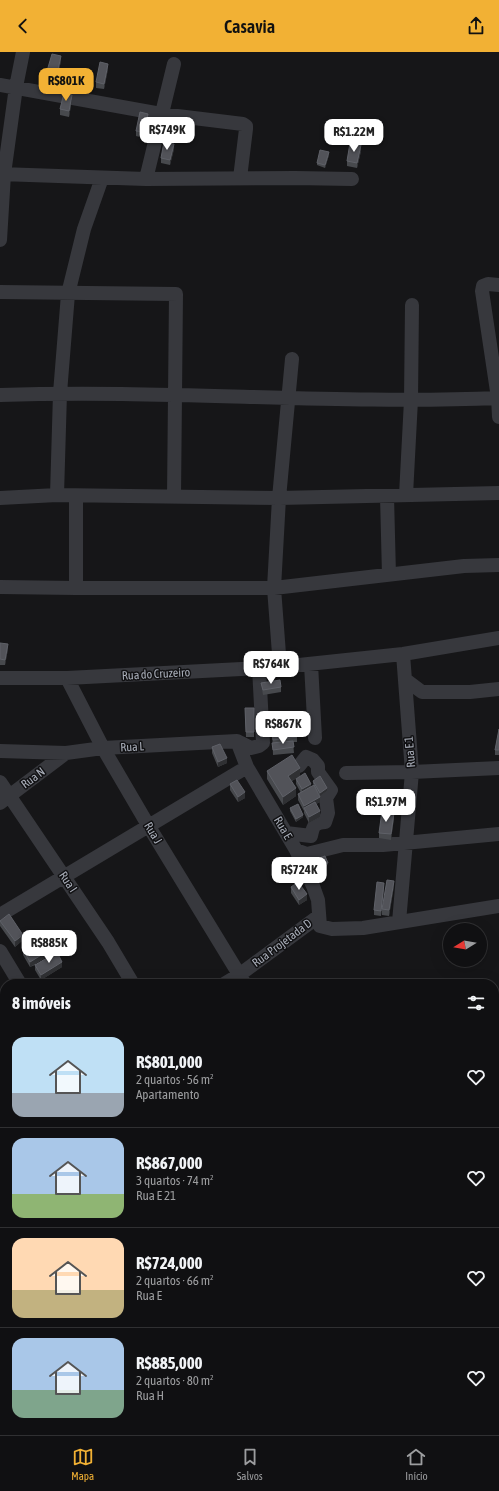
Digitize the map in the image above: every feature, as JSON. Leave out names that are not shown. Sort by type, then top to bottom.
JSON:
[{"type":"street","points":[[0,240],[2,174],[23,52]]},
{"type":"street","points":[[146,179],[174,64]]},
{"type":"street","points":[[0,85],[161,114],[244,124],[246,129],[240,178]]},
{"type":"street","points":[[2,174],[146,179],[352,179]]},
{"type":"street","points":[[57,495],[60,393],[68,294],[84,228],[102,178]]},
{"type":"street","points":[[499,285],[485,284],[482,290],[499,398],[499,417]]},
{"type":"street","points":[[0,292],[68,294],[176,294],[174,496]]},
{"type":"street","points":[[406,495],[411,400],[412,304]]},
{"type":"street","points":[[280,667],[274,588],[279,498],[292,359]]},
{"type":"street","points":[[0,395],[60,393],[289,399],[411,400],[499,398]]},
{"type":"street","points":[[0,498],[57,495],[279,498],[499,494]]},
{"type":"street","points":[[76,496],[76,588]]},
{"type":"street","points":[[387,496],[389,575]]},
{"type":"street","points":[[0,587],[274,588],[464,566],[499,566]]},
{"type":"street","name":"Rua do Cruzeiro","points":[[0,678],[68,678],[280,667],[404,654],[499,638]]},
{"type":"street","name":"Rua E 1","points":[[399,922],[412,772],[404,654]]},
{"type":"street","points":[[311,664],[315,738]]},
{"type":"street","points":[[237,741],[251,748],[259,746],[263,743],[259,668]]},
{"type":"street","name":"Rua J","points":[[68,678],[103,748],[241,979]]},
{"type":"street","points":[[406,680],[422,692],[470,692],[499,689]]},
{"type":"street","points":[[0,915],[247,767],[237,741]]},
{"type":"street","name":"Rua L","points":[[0,751],[66,753],[103,748],[237,741]]},
{"type":"street","name":"Rua N","points":[[5,799],[66,753]]},
{"type":"street","points":[[286,833],[311,836],[313,827],[318,823],[325,822],[328,812],[326,798],[331,790],[318,772],[318,766],[313,760],[306,757],[300,766]]},
{"type":"street","name":"Rua E","points":[[247,767],[296,850],[316,893],[319,916]]},
{"type":"street","points":[[346,773],[499,768]]},
{"type":"street","name":"Rua I","points":[[0,782],[5,799],[64,876],[108,942],[130,979]]},
{"type":"street","points":[[296,850],[307,854],[343,845],[372,846],[499,834]]},
{"type":"street","points":[[319,916],[320,926],[332,929],[363,928],[499,906]]},
{"type":"street","name":"Rua Projetada D","points":[[243,979],[319,916]]},
{"type":"street","points":[[0,951],[17,979]]},
{"type":"building","points":[[52,54],[61,56],[57,74],[47,71]]},
{"type":"building","points":[[100,62],[108,64],[104,84],[96,82]]},
{"type":"building","points":[[64,93],[72,95],[69,111],[60,109]]},
{"type":"building","points":[[140,112],[148,114],[144,132],[136,131]]},
{"type":"building","points":[[164,142],[174,144],[170,160],[161,158]]},
{"type":"building","points":[[350,143],[361,145],[357,163],[347,161]]},
{"type":"building","points":[[320,150],[329,152],[325,165],[317,163]]},
{"type":"building","points":[[0,643],[8,644],[5,660],[0,659]]},
{"type":"building","points":[[280,680],[281,687],[263,690],[261,683]]},
{"type":"building","points":[[245,708],[254,708],[254,732],[246,732]]},
{"type":"building","points":[[295,727],[297,737],[273,740],[272,730]]},
{"type":"building","points":[[499,729],[499,750],[495,750]]},
{"type":"building","points":[[293,741],[294,747],[273,750],[272,743]]},
{"type":"building","points":[[220,744],[227,758],[218,762],[212,747]]},
{"type":"building","points":[[292,755],[300,768],[288,776],[296,788],[283,797],[267,771]]},
{"type":"building","points":[[305,773],[311,784],[302,789],[296,779]]},
{"type":"building","points":[[320,776],[327,788],[320,793],[313,781]]},
{"type":"building","points":[[237,780],[245,792],[238,797],[230,784]]},
{"type":"building","points":[[314,785],[320,797],[304,806],[298,794]]},
{"type":"building","points":[[315,802],[320,811],[309,817],[304,808]]},
{"type":"building","points":[[298,804],[303,815],[296,819],[290,808]]},
{"type":"building","points":[[382,811],[394,813],[391,834],[379,833]]},
{"type":"building","points":[[325,856],[328,863],[313,867],[311,861]]},
{"type":"building","points":[[387,880],[394,881],[389,910],[382,909]]},
{"type":"building","points":[[298,882],[307,894],[299,900],[291,887]]},
{"type":"building","points":[[377,882],[384,883],[381,911],[374,910]]},
{"type":"building","points":[[9,914],[23,935],[15,941],[0,921]]},
{"type":"building","points":[[43,937],[51,949],[30,962],[23,950]]},
{"type":"building","points":[[57,952],[62,962],[41,975],[35,965]]}]
